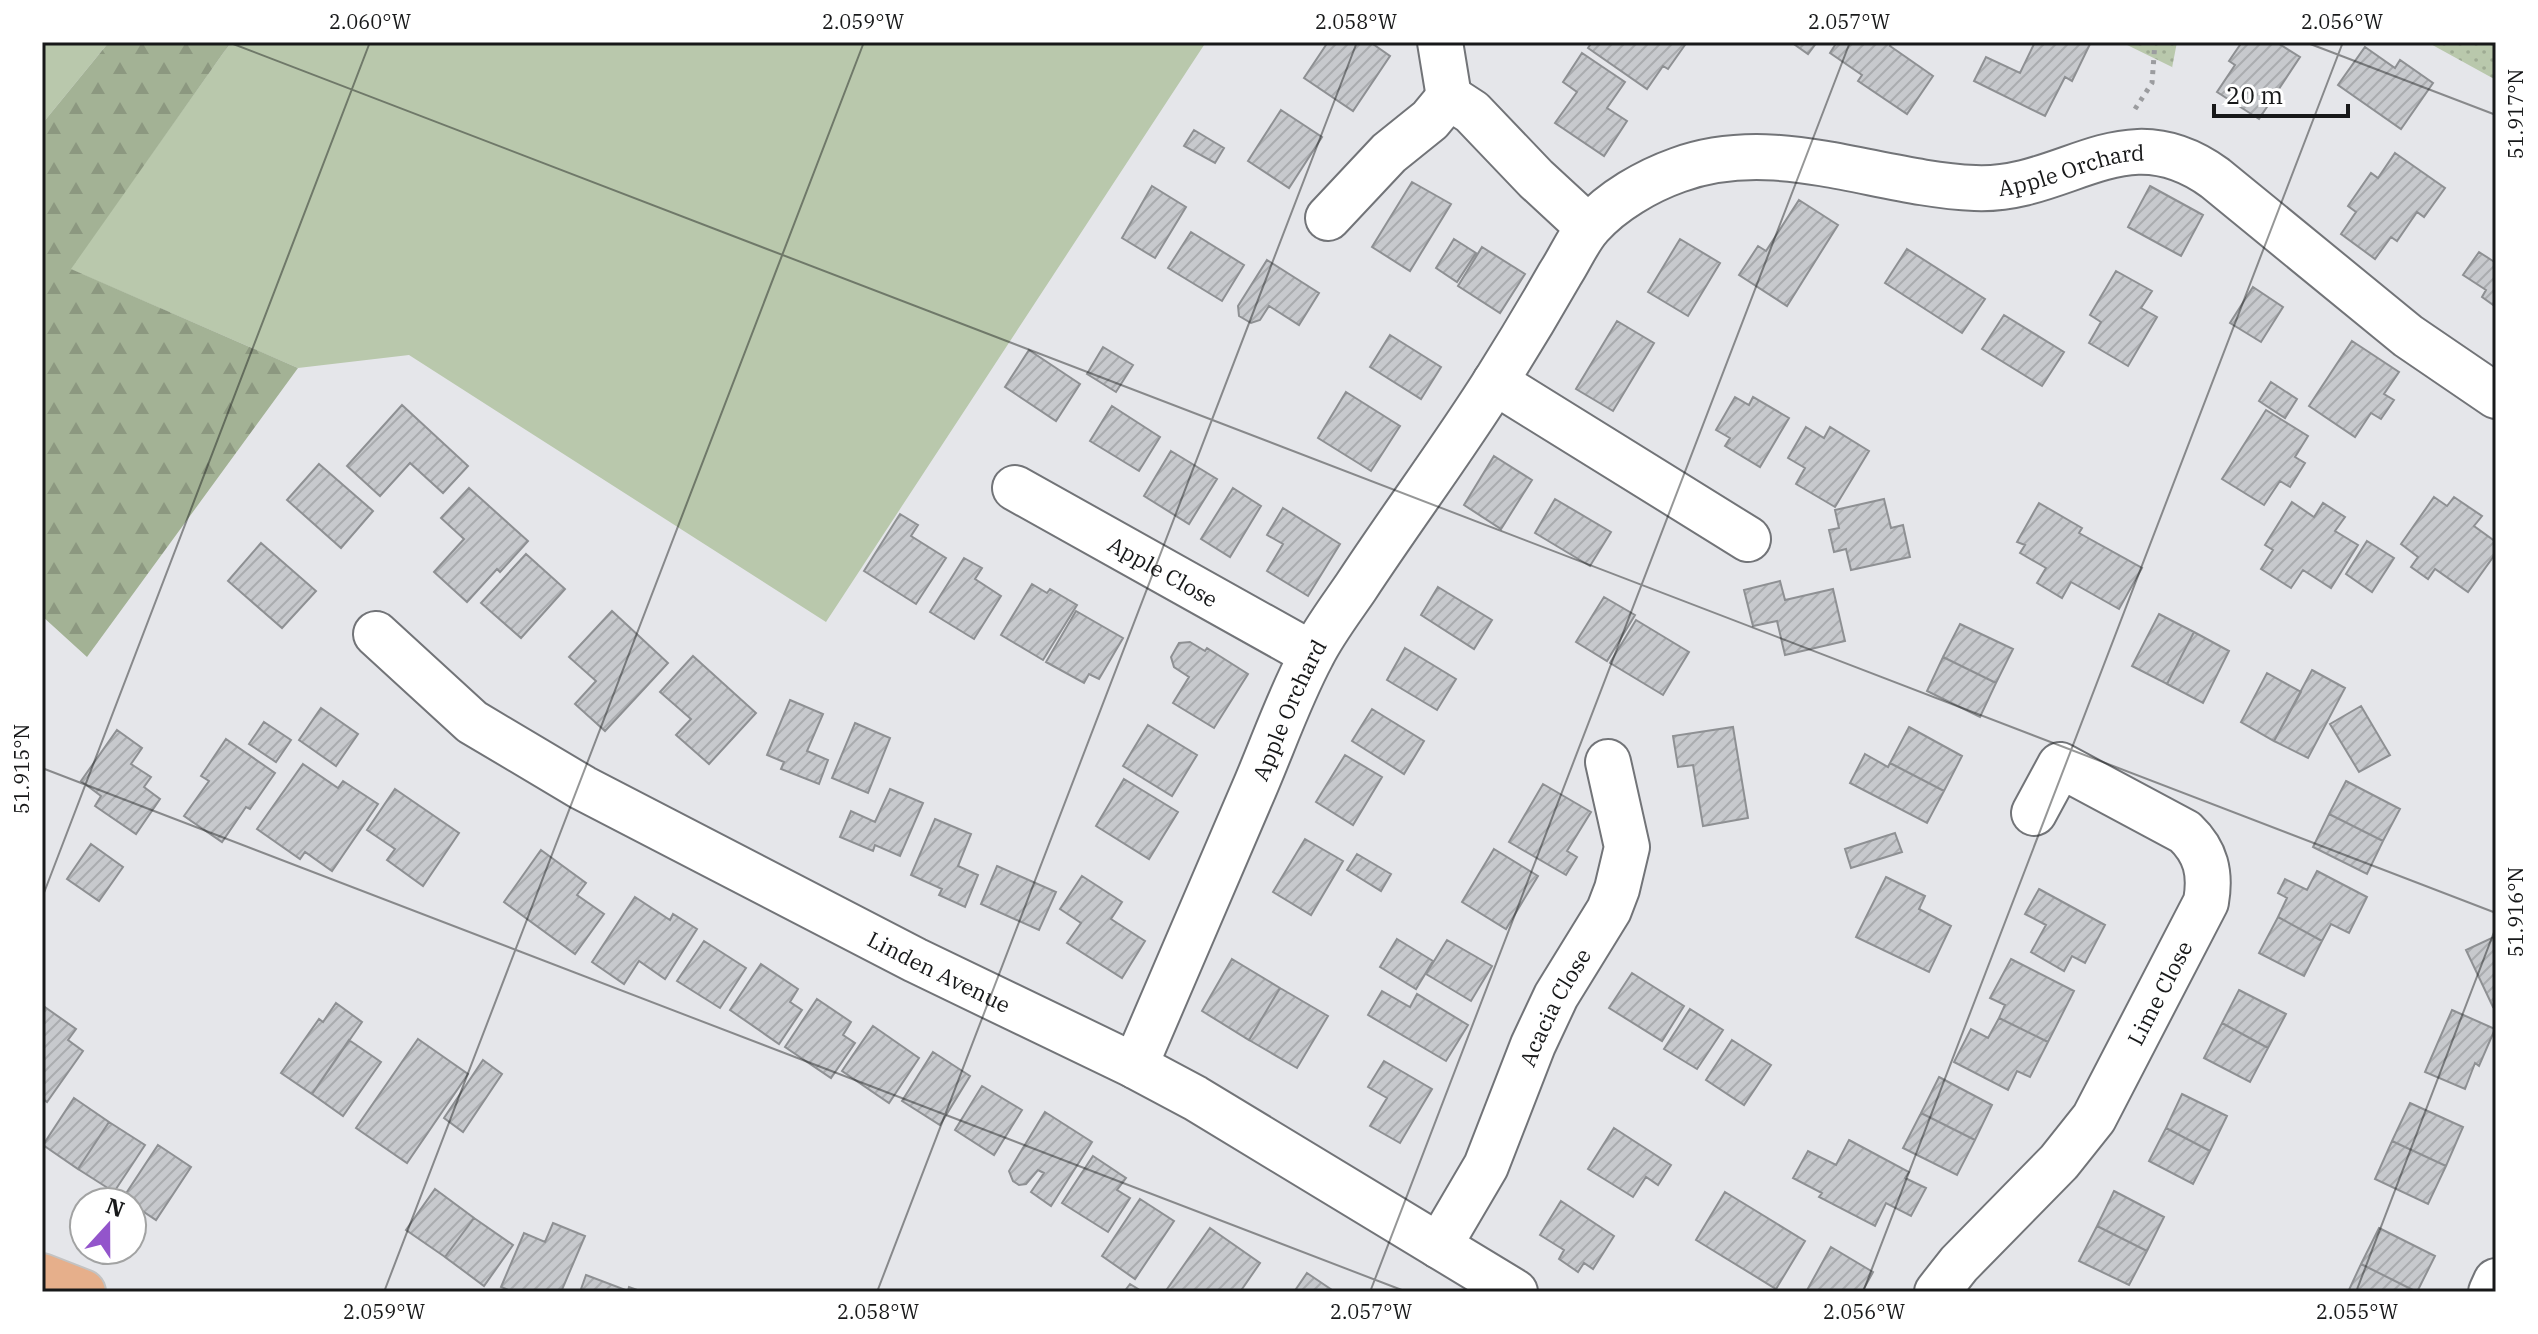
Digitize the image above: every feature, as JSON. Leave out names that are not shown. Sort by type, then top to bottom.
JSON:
[{"type":"main road","points":[[42,1276],[83,1292]]},
{"type":"street","points":[[1440,42],[1449,97],[1472,112],[1536,179],[1588,227]]},
{"type":"street","points":[[1328,218],[1389,153],[1430,120],[1449,97]]},
{"type":"street","name":"Apple Orchard","points":[[1135,1066],[1312,654],[1407,508],[1495,382],[1588,227],[1646,184],[1679,169],[1718,160],[1758,156],[1799,159],[1975,188],[2029,182],[2083,162],[2118,154],[2143,150],[2169,154],[2193,163],[2269,220],[2408,336],[2496,396]]},
{"type":"street","points":[[1495,382],[1748,539]]},
{"type":"street","name":"Apple Close","points":[[1015,488],[1312,654]]},
{"type":"street","name":"Linden Avenue","points":[[376,634],[472,722],[583,788],[915,960],[1195,1098],[1515,1292]]},
{"type":"street","name":"Acacia Close","points":[[1439,1246],[1486,1166],[1524,1066],[1551,1008],[1609,910],[1617,889],[1627,847],[1608,762]]},
{"type":"street","name":"Lime Close","points":[[1937,1292],[1959,1264],[2059,1162],[2094,1118],[2206,902],[2208,872],[2204,856],[2185,832],[2060,765],[2034,813]]},
{"type":"street","points":[[2491,1292],[2496,1281]]},
{"type":"path","points":[[2118,154],[2131,114],[2152,83],[2155,42]]},
{"type":"green space","points":[[42,42],[109,42],[42,124]]},
{"type":"green space","points":[[109,42],[231,42],[71,269],[298,368],[87,657],[42,616],[42,124]]},
{"type":"green space","points":[[231,42],[1206,42],[826,622],[409,355],[298,368],[70,269]]},
{"type":"green space","points":[[2121,42],[2177,42],[2172,68],[2172,67]]},
{"type":"green space","points":[[2427,42],[2496,42],[2496,80]]},
{"type":"building","points":[[1328,42],[1370,42],[1390,56],[1353,111],[1304,78]]},
{"type":"building","points":[[1592,42],[1687,42],[1668,69],[1663,66],[1647,89],[1588,48]]},
{"type":"building","points":[[1791,42],[1817,42],[1808,54]]},
{"type":"building","points":[[1837,42],[1892,42],[1890,46],[1933,76],[1907,114],[1858,81],[1862,75],[1830,53]]},
{"type":"building","points":[[2035,42],[2091,42],[2072,81],[2065,77],[2045,116],[1974,81],[1986,57],[2020,73]]},
{"type":"building","points":[[2242,42],[2276,42],[2300,57],[2259,119],[2217,92],[2235,65],[2229,61]]},
{"type":"building","points":[[2365,47],[2395,68],[2400,60],[2433,83],[2401,129],[2338,85]]},
{"type":"building","points":[[1582,53],[1625,82],[1607,108],[1627,121],[1604,156],[1555,123],[1577,92],[1563,82]]},
{"type":"building","points":[[1281,110],[1322,137],[1289,188],[1248,161]]},
{"type":"building","points":[[1194,130],[1224,148],[1215,163],[1184,146]]},
{"type":"building","points":[[2395,153],[2445,188],[2424,217],[2417,212],[2397,241],[2391,237],[2375,259],[2341,234],[2356,212],[2348,206],[2371,173],[2378,178]]},
{"type":"building","points":[[1412,182],[1451,204],[1410,271],[1372,247]]},
{"type":"building","points":[[1152,186],[1186,207],[1155,258],[1122,238]]},
{"type":"building","points":[[2150,186],[2203,215],[2181,256],[2128,227]]},
{"type":"building","points":[[1799,200],[1838,225],[1787,306],[1739,275],[1758,246],[1766,251]]},
{"type":"building","points":[[1191,232],[1244,265],[1222,301],[1168,268]]},
{"type":"building","points":[[1454,239],[1476,253],[1457,282],[1436,268]]},
{"type":"building","points":[[1680,239],[1720,263],[1688,316],[1648,292]]},
{"type":"building","points":[[1482,247],[1525,274],[1500,313],[1458,286]]},
{"type":"building","points":[[1907,249],[1985,299],[1962,333],[1885,283]]},
{"type":"building","points":[[2479,252],[2496,263],[2496,307],[2482,297],[2486,290],[2463,275]]},
{"type":"building","points":[[1267,260],[1319,293],[1299,325],[1269,306],[1260,320],[1251,323],[1239,316],[1238,306]]},
{"type":"building","points":[[2116,271],[2152,291],[2141,308],[2157,317],[2128,366],[2089,343],[2101,322],[2090,315]]},
{"type":"building","points":[[2253,287],[2283,307],[2261,342],[2230,323]]},
{"type":"building","points":[[2004,315],[2064,352],[2042,386],[1982,349]]},
{"type":"building","points":[[1617,321],[1654,343],[1613,411],[1576,389]]},
{"type":"building","points":[[1390,335],[1441,367],[1421,399],[1370,367]]},
{"type":"building","points":[[2352,341],[2399,372],[2384,394],[2394,400],[2381,419],[2371,413],[2355,437],[2309,406]]},
{"type":"building","points":[[1103,347],[1133,365],[1116,392],[1087,374]]},
{"type":"building","points":[[1029,350],[1080,384],[1056,421],[1005,387]]},
{"type":"building","points":[[2271,382],[2297,399],[2285,418],[2259,401]]},
{"type":"building","points":[[1346,392],[1400,426],[1371,471],[1318,438]]},
{"type":"building","points":[[1735,397],[1749,405],[1753,397],[1789,418],[1760,467],[1725,446],[1730,438],[1716,430]]},
{"type":"building","points":[[402,405],[468,466],[443,493],[410,463],[380,496],[347,466]]},
{"type":"building","points":[[1112,406],[1160,437],[1139,471],[1090,441]]},
{"type":"building","points":[[2266,410],[2308,436],[2295,457],[2305,463],[2290,487],[2280,481],[2264,505],[2222,479]]},
{"type":"building","points":[[1806,427],[1824,438],[1830,427],[1869,451],[1835,507],[1796,484],[1805,468],[1788,458]]},
{"type":"building","points":[[1171,451],[1217,479],[1189,524],[1144,496]]},
{"type":"building","points":[[1494,456],[1532,480],[1501,529],[1464,505]]},
{"type":"building","points":[[319,464],[373,511],[341,548],[287,500]]},
{"type":"building","points":[[469,488],[528,541],[467,602],[434,572],[464,539],[441,518]]},
{"type":"building","points":[[1233,488],[1261,506],[1230,557],[1201,539]]},
{"type":"building","points":[[2434,497],[2447,506],[2454,497],[2482,516],[2474,526],[2496,542],[2496,553],[2468,592],[2435,569],[2428,579],[2411,567],[2418,557],[2401,544]]},
{"type":"building","points":[[1555,499],[1611,532],[1590,566],[1535,533]]},
{"type":"building","points":[[1884,499],[1891,528],[1903,525],[1910,557],[1851,570],[1846,549],[1834,552],[1829,530],[1839,528],[1835,510]]},
{"type":"building","points":[[2292,502],[2314,517],[2323,503],[2345,517],[2335,531],[2358,545],[2331,588],[2303,570],[2291,588],[2261,569],[2273,550],[2265,545]]},
{"type":"building","points":[[2039,503],[2082,528],[2079,533],[2142,568],[2119,609],[2071,582],[2062,598],[2037,583],[2046,568],[2020,553],[2025,545],[2017,542]]},
{"type":"building","points":[[1283,508],[1340,544],[1308,596],[1267,571],[1283,544],[1267,535]]},
{"type":"building","points":[[900,514],[918,525],[911,536],[946,558],[916,604],[864,571]]},
{"type":"building","points":[[2367,541],[2394,558],[2372,592],[2346,574]]},
{"type":"building","points":[[261,543],[316,591],[282,628],[228,581]]},
{"type":"building","points":[[526,554],[565,589],[521,638],[481,603]]},
{"type":"building","points":[[964,558],[982,568],[975,579],[1001,596],[974,639],[930,612]]},
{"type":"building","points":[[1780,581],[1785,600],[1833,589],[1845,641],[1785,655],[1777,621],[1753,626],[1744,590]]},
{"type":"building","points":[[1032,584],[1047,593],[1050,589],[1077,605],[1043,660],[1001,635]]},
{"type":"building","points":[[1438,587],[1492,620],[1474,649],[1421,615]]},
{"type":"building","points":[[1604,597],[1635,615],[1607,661],[1576,642]]},
{"type":"building","points":[[612,611],[668,663],[605,731],[575,704],[596,681],[569,657]]},
{"type":"building","points":[[1076,611],[1123,638],[1099,679],[1089,674],[1084,683],[1046,662]]},
{"type":"building","points":[[2159,614],[2194,632],[2167,684],[2132,666]]},
{"type":"building","points":[[1636,620],[1689,652],[1663,695],[1610,663]]},
{"type":"building","points":[[1960,624],[2013,649],[1996,683],[1943,657]]},
{"type":"building","points":[[2194,632],[2229,651],[2203,703],[2167,684]]},
{"type":"building","points":[[1190,642],[1205,651],[1207,648],[1248,674],[1214,728],[1173,703],[1189,677],[1174,667],[1171,657],[1179,643]]},
{"type":"building","points":[[1405,648],[1456,679],[1437,710],[1387,680]]},
{"type":"building","points":[[693,656],[756,713],[709,764],[676,735],[691,719],[660,692]]},
{"type":"building","points":[[1943,657],[1996,683],[1980,717],[1927,691]]},
{"type":"building","points":[[2312,670],[2345,688],[2308,758],[2274,741]]},
{"type":"building","points":[[2267,673],[2301,692],[2274,741],[2241,722]]},
{"type":"building","points":[[790,700],[823,714],[807,751],[828,760],[819,784],[781,769],[784,762],[767,755]]},
{"type":"building","points":[[2361,706],[2390,755],[2359,772],[2330,724]]},
{"type":"building","points":[[321,708],[358,734],[336,766],[299,740]]},
{"type":"building","points":[[1372,709],[1424,741],[1404,774],[1352,741]]},
{"type":"building","points":[[264,722],[291,740],[276,762],[249,744]]},
{"type":"building","points":[[855,723],[890,738],[868,793],[832,778]]},
{"type":"building","points":[[1148,725],[1197,755],[1172,796],[1123,766]]},
{"type":"building","points":[[1733,727],[1748,818],[1703,826],[1693,765],[1678,767],[1673,736]]},
{"type":"building","points":[[1909,727],[1962,756],[1944,791],[1890,763]]},
{"type":"building","points":[[117,730],[142,748],[131,764],[151,777],[144,787],[160,799],[136,834],[95,806],[101,796],[81,781]]},
{"type":"building","points":[[226,739],[275,773],[222,842],[184,816],[209,781],[201,776]]},
{"type":"building","points":[[1865,754],[1888,767],[1890,763],[1944,791],[1927,823],[1850,783]]},
{"type":"building","points":[[1345,755],[1382,777],[1353,825],[1316,802]]},
{"type":"building","points":[[303,764],[338,788],[343,781],[378,804],[332,871],[305,852],[300,859],[257,829]]},
{"type":"building","points":[[1124,779],[1178,812],[1149,859],[1096,826]]},
{"type":"building","points":[[2346,781],[2400,809],[2383,841],[2329,814]]},
{"type":"building","points":[[1543,784],[1591,812],[1567,851],[1577,857],[1566,875],[1509,842]]},
{"type":"building","points":[[395,789],[459,833],[423,886],[387,860],[395,849],[367,830]]},
{"type":"building","points":[[890,789],[923,803],[900,856],[875,845],[873,851],[840,837],[851,811],[875,822]]},
{"type":"building","points":[[2329,814],[2383,841],[2367,874],[2313,847]]},
{"type":"building","points":[[935,819],[971,834],[958,866],[978,875],[965,907],[939,895],[942,889],[911,875]]},
{"type":"building","points":[[1895,833],[1902,852],[1851,868],[1845,849]]},
{"type":"building","points":[[1305,839],[1343,861],[1311,915],[1273,892]]},
{"type":"building","points":[[91,844],[123,867],[99,901],[67,879]]},
{"type":"building","points":[[1494,849],[1538,876],[1506,929],[1462,902]]},
{"type":"building","points":[[541,850],[586,883],[577,895],[604,914],[575,954],[504,902]]},
{"type":"building","points":[[1357,854],[1391,874],[1381,891],[1347,870]]},
{"type":"building","points":[[997,866],[1056,892],[1039,930],[981,904]]},
{"type":"building","points":[[2317,871],[2367,897],[2349,933],[2331,924],[2322,941],[2278,917],[2287,898],[2278,893],[2285,879],[2307,890]]},
{"type":"building","points":[[1082,876],[1122,902],[1111,919],[1145,941],[1122,978],[1067,943],[1081,923],[1060,909]]},
{"type":"building","points":[[1886,877],[1925,896],[1919,909],[1951,926],[1929,972],[1856,937]]},
{"type":"building","points":[[2039,889],[2105,925],[2085,963],[2072,956],[2064,971],[2031,952],[2046,925],[2025,914]]},
{"type":"building","points":[[635,897],[670,920],[673,914],[697,929],[665,979],[639,961],[624,984],[592,962]]},
{"type":"building","points":[[2278,917],[2322,941],[2304,976],[2259,953]]},
{"type":"building","points":[[2496,936],[2496,1006],[2493,1007],[2466,950]]},
{"type":"building","points":[[1397,939],[1433,961],[1416,989],[1380,967]]},
{"type":"building","points":[[1447,940],[1492,966],[1471,1001],[1426,974]]},
{"type":"building","points":[[704,941],[746,968],[720,1008],[677,981]]},
{"type":"building","points":[[1232,959],[1280,988],[1249,1040],[1202,1011]]},
{"type":"building","points":[[2011,959],[2074,991],[2048,1042],[1999,1018],[2005,1005],[1990,998]]},
{"type":"building","points":[[761,964],[798,989],[790,1002],[802,1010],[779,1044],[730,1010]]},
{"type":"building","points":[[1632,973],[1684,1006],[1662,1041],[1609,1008]]},
{"type":"building","points":[[1280,988],[1328,1016],[1297,1068],[1249,1040]]},
{"type":"building","points":[[2239,990],[2286,1014],[2268,1048],[2222,1023]]},
{"type":"building","points":[[1382,991],[1410,1007],[1417,994],[1468,1025],[1446,1061],[1368,1015]]},
{"type":"building","points":[[817,999],[851,1022],[843,1035],[855,1043],[831,1078],[785,1047]]},
{"type":"building","points":[[336,1003],[362,1022],[312,1094],[281,1073],[319,1019],[323,1022]]},
{"type":"building","points":[[42,1005],[76,1029],[68,1040],[83,1051],[47,1102],[42,1098]]},
{"type":"building","points":[[1690,1009],[1723,1030],[1697,1069],[1664,1049]]},
{"type":"building","points":[[2452,1010],[2495,1029],[2479,1066],[2475,1063],[2465,1089],[2425,1072]]},
{"type":"building","points":[[1999,1018],[2048,1042],[2030,1077],[2017,1071],[2008,1090],[1954,1062],[1971,1029],[1988,1038]]},
{"type":"building","points":[[2222,1023],[2268,1048],[2250,1082],[2204,1058]]},
{"type":"building","points":[[873,1026],[919,1058],[889,1103],[842,1071]]},
{"type":"building","points":[[418,1039],[468,1074],[407,1163],[356,1128]]},
{"type":"building","points":[[349,1040],[381,1062],[343,1116],[312,1094]]},
{"type":"building","points":[[1732,1040],[1771,1065],[1744,1105],[1706,1080]]},
{"type":"building","points":[[933,1052],[970,1076],[940,1125],[902,1101]]},
{"type":"building","points":[[483,1060],[502,1074],[463,1132],[444,1118]]},
{"type":"building","points":[[1384,1061],[1432,1089],[1400,1143],[1370,1126],[1387,1098],[1368,1087]]},
{"type":"building","points":[[1939,1077],[1992,1105],[1975,1140],[1921,1113]]},
{"type":"building","points":[[982,1086],[1022,1110],[994,1155],[955,1130]]},
{"type":"building","points":[[2182,1094],[2227,1116],[2210,1151],[2166,1128]]},
{"type":"building","points":[[74,1098],[109,1122],[78,1169],[43,1145]]},
{"type":"building","points":[[2410,1103],[2463,1127],[2446,1166],[2392,1141]]},
{"type":"building","points":[[1045,1112],[1092,1142],[1051,1206],[1031,1192],[1044,1173],[1038,1170],[1026,1184],[1019,1185],[1013,1181],[1009,1171]]},
{"type":"building","points":[[1921,1113],[1975,1140],[1957,1175],[1903,1148]]},
{"type":"building","points":[[109,1122],[145,1145],[118,1186],[105,1186],[78,1169]]},
{"type":"building","points":[[1614,1128],[1671,1165],[1658,1185],[1646,1177],[1633,1197],[1588,1169]]},
{"type":"building","points":[[2166,1128],[2210,1151],[2193,1184],[2149,1161]]},
{"type":"building","points":[[1849,1140],[1909,1172],[1905,1178],[1926,1188],[1911,1216],[1886,1203],[1875,1226],[1819,1197],[1822,1193],[1793,1178],[1808,1151],[1836,1165]]},
{"type":"building","points":[[2392,1141],[2446,1166],[2428,1204],[2375,1179]]},
{"type":"building","points":[[158,1145],[191,1167],[156,1220],[148,1215],[148,1186],[131,1186]]},
{"type":"building","points":[[1093,1156],[1126,1178],[1117,1190],[1130,1198],[1108,1232],[1062,1203]]},
{"type":"building","points":[[435,1189],[474,1218],[445,1257],[406,1230]]},
{"type":"building","points":[[2114,1191],[2164,1217],[2147,1251],[2097,1226]]},
{"type":"building","points":[[1725,1192],[1805,1241],[1776,1289],[1696,1240]]},
{"type":"building","points":[[1140,1199],[1174,1221],[1135,1279],[1102,1256]]},
{"type":"building","points":[[1561,1201],[1614,1236],[1593,1269],[1584,1263],[1578,1272],[1559,1259],[1564,1250],[1540,1235]]},
{"type":"building","points":[[474,1218],[513,1245],[484,1286],[445,1257]]},
{"type":"building","points":[[553,1223],[585,1236],[561,1292],[514,1292],[501,1287],[524,1233],[545,1242]]},
{"type":"building","points":[[2097,1226],[2147,1251],[2129,1285],[2079,1261]]},
{"type":"building","points":[[1210,1228],[1260,1263],[1240,1292],[1165,1292]]},
{"type":"building","points":[[2379,1228],[2435,1256],[2417,1292],[2361,1264]]},
{"type":"building","points":[[1831,1247],[1873,1272],[1862,1292],[1806,1292]]},
{"type":"building","points":[[2361,1264],[2417,1292],[2348,1292]]},
{"type":"building","points":[[1307,1273],[1335,1292],[1294,1292]]},
{"type":"building","points":[[586,1275],[628,1291],[629,1287],[643,1292],[580,1292]]},
{"type":"building","points":[[1130,1284],[1143,1292],[1124,1292]]}]
